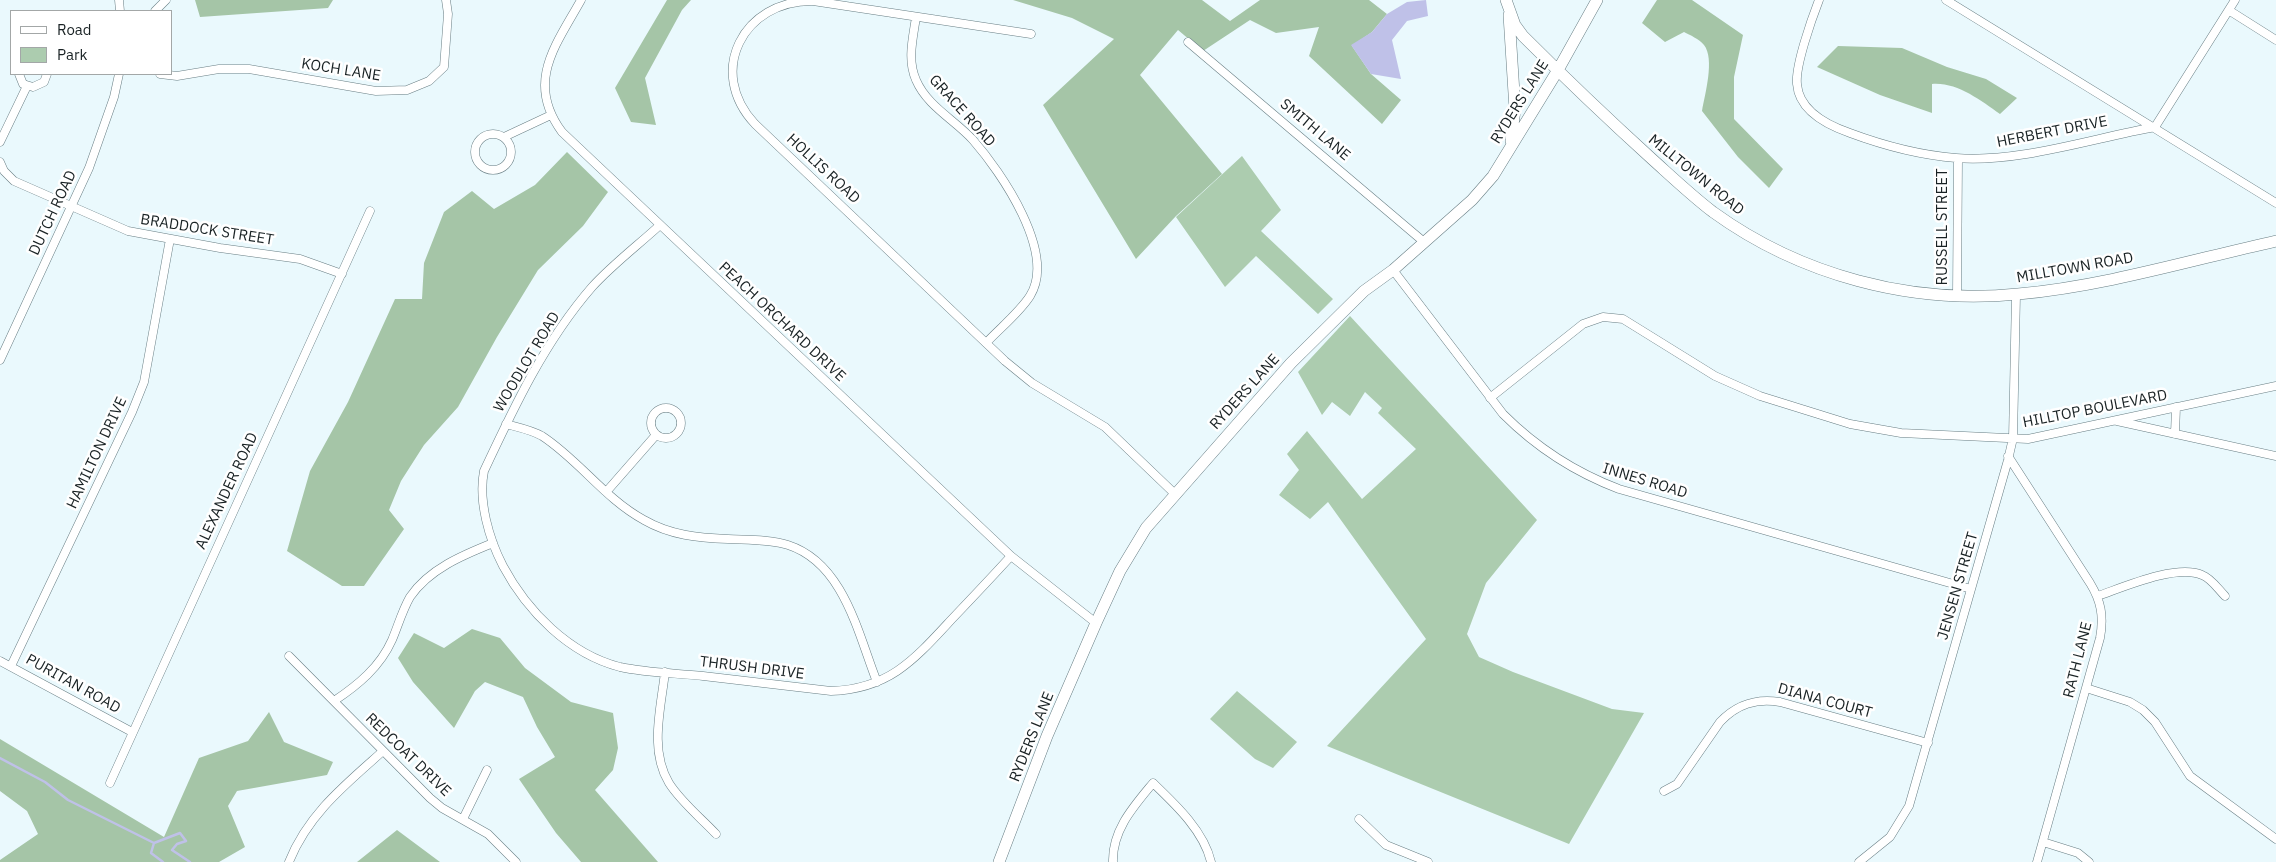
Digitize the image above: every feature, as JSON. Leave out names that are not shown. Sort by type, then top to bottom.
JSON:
[{"type":"main road","name":"RYDERS LANE","points":[[999,862],[1047,736],[1096,623],[1120,571],[1146,528],[1291,363],[1364,291],[1393,270],[1472,200],[1493,176],[1558,70],[1598,0]]},
{"type":"main road","name":"MILLTOWN ROAD","points":[[1507,4],[1523,36],[1614,125],[1689,192],[1736,227],[1805,264],[1868,283],[1910,291],[1957,296],[2016,295],[2089,283],[2276,241]]},
{"type":"main road","points":[[1507,4],[1515,109],[1511,146]]},
{"type":"street","points":[[156,10],[166,0]]},
{"type":"street","name":"KOCH LANE","points":[[168,75],[177,76],[219,69],[250,69],[376,91],[408,90],[428,81],[444,67],[448,14],[446,0]]},
{"type":"street","name":"PEACH ORCHARD DRIVE","points":[[581,0],[553,49],[547,64],[545,88],[552,115],[567,138],[1012,556],[1096,623]]},
{"type":"street","name":"HOLLIS ROAD","points":[[1032,34],[798,0],[777,6],[758,17],[739,41],[733,62],[734,84],[741,106],[755,124],[986,343],[1032,383],[1105,427],[1175,494]]},
{"type":"street","name":"HERBERT DRIVE","points":[[1819,0],[1804,48],[1796,84],[1802,101],[1815,115],[1833,127],[1905,151],[1958,158],[2020,155],[2155,127]]},
{"type":"street","name":"HERBERT DRIVE","points":[[1946,0],[2276,203]]},
{"type":"street","points":[[2155,127],[2230,11],[2235,0]]},
{"type":"street","points":[[2230,11],[2276,40]]},
{"type":"street","name":"GRACE ROAD","points":[[916,17],[911,55],[918,86],[930,101],[973,140],[1014,195],[1029,228],[1036,258],[1036,280],[1030,295],[986,343]]},
{"type":"street","name":"SMITH LANE","points":[[1188,42],[1424,242]]},
{"type":"street","points":[[18,75],[27,86],[38,86],[44,82],[47,75]]},
{"type":"street","name":"DUTCH ROAD","points":[[0,360],[99,143],[118,75]]},
{"type":"street","points":[[0,142],[27,86]]},
{"type":"street","points":[[504,138],[552,115]]},
{"type":"street","points":[[488,135],[498,135],[504,138],[511,150],[507,162],[498,169],[482,166],[476,157],[476,146],[479,141],[488,135]]},
{"type":"street","name":"RUSSELL STREET","points":[[1957,296],[1958,158]]},
{"type":"street","name":"BRADDOCK STREET","points":[[0,162],[4,171],[14,181],[128,231],[300,259],[342,274]]},
{"type":"street","name":"ALEXANDER ROAD","points":[[110,783],[370,211]]},
{"type":"street","name":"WOODLOT ROAD","points":[[493,543],[486,515],[482,481],[484,471],[519,397],[544,355],[576,308],[593,287],[660,225]]},
{"type":"street","name":"HAMILTON DRIVE","points":[[11,666],[132,412],[144,382],[170,239]]},
{"type":"street","name":"INNES ROAD","points":[[1393,270],[1490,398],[1523,434],[1545,452],[1594,480],[1619,490],[1971,589]]},
{"type":"street","name":"JENSEN STREET","points":[[1859,862],[1882,846],[1904,817],[1913,794],[2013,438],[2016,295]]},
{"type":"street","name":"HILLTOP BOULEVARD","points":[[1490,398],[1583,324],[1592,320],[1613,317],[1631,322],[1716,376],[1760,396],[1809,413],[1900,434],[2028,439],[2276,386]]},
{"type":"street","points":[[666,407],[676,410],[681,418],[679,432],[670,438],[656,435],[651,424],[653,415],[666,407]]},
{"type":"street","points":[[2175,434],[2176,408]]},
{"type":"street","points":[[2114,421],[2276,456]]},
{"type":"street","points":[[506,424],[540,435],[631,512],[671,532],[700,538],[779,543],[797,549],[813,558],[827,570],[838,585],[877,682]]},
{"type":"street","points":[[607,491],[656,435]]},
{"type":"street","name":"RATH LANE","points":[[2008,456],[2098,596],[2102,625],[2037,862]]},
{"type":"street","points":[[334,701],[356,687],[382,657],[411,597],[422,583],[460,556],[493,543]]},
{"type":"street","name":"THRUSH DRIVE","points":[[493,543],[507,573],[521,596],[549,627],[583,651],[620,667],[831,691],[856,689],[877,682],[892,676],[913,661],[1012,556]]},
{"type":"street","points":[[2098,596],[2177,572],[2194,572],[2204,576],[2224,596]]},
{"type":"street","name":"REDCOAT DRIVE","points":[[289,656],[430,798],[442,808],[488,834],[516,862]]},
{"type":"street","name":"PURITAN ROAD","points":[[0,661],[132,732]]},
{"type":"street","points":[[665,672],[658,744],[662,768],[674,789],[716,834]]},
{"type":"street","points":[[2086,688],[2130,702],[2143,710],[2155,722],[2190,776],[2276,839]]},
{"type":"street","name":"DIANA COURT","points":[[1664,791],[1677,784],[1728,713],[1739,706],[1756,700],[1780,702],[1928,743]]},
{"type":"street","points":[[289,862],[303,834],[327,801],[383,751]]},
{"type":"street","points":[[463,819],[488,770]]},
{"type":"street","points":[[1113,862],[1113,851],[1125,818],[1153,782],[1183,813],[1209,853],[1210,862]]},
{"type":"street","points":[[1359,819],[1386,845],[1428,862]]},
{"type":"street","points":[[2043,842],[2078,853],[2089,862]]},
{"type":"green space","points":[[195,0],[333,0],[328,8],[200,17]]},
{"type":"green space","points":[[667,0],[691,0],[682,10],[645,78],[656,125],[631,122],[615,88]]},
{"type":"green space","points":[[1013,0],[1202,0],[1230,21],[1260,0],[1369,0],[1387,14],[1372,32],[1352,46],[1371,74],[1401,100],[1382,124],[1309,56],[1319,27],[1276,33],[1250,20],[1203,51],[1178,30],[1140,75],[1222,174],[1176,216],[1136,259],[1043,105],[1114,39],[1072,18]]},
{"type":"green space","points":[[1657,0],[1692,0],[1743,35],[1734,77],[1734,119],[1783,169],[1769,188],[1738,157],[1702,111],[1709,68],[1709,59],[1704,45],[1684,32],[1665,42],[1642,23]]},
{"type":"green space","points":[[1838,46],[1902,48],[1947,67],[1986,79],[2017,98],[2000,114],[1959,89],[1941,84],[1932,84],[1932,113],[1880,95],[1817,67]]},
{"type":"green space","points":[[567,152],[608,192],[583,226],[538,270],[497,337],[458,407],[424,445],[401,481],[389,510],[404,529],[364,586],[342,586],[287,551],[310,471],[348,402],[395,299],[422,299],[424,263],[444,212],[472,191],[494,209],[535,185]]},
{"type":"green space","points":[[1242,156],[1281,210],[1261,231],[1333,299],[1318,314],[1256,256],[1225,287],[1176,217]]},
{"type":"green space","points":[[1350,316],[1537,520],[1486,583],[1467,634],[1479,657],[1513,672],[1612,709],[1644,713],[1569,844],[1327,746],[1426,639],[1328,502],[1310,519],[1279,495],[1299,470],[1287,454],[1307,431],[1362,499],[1416,449],[1378,413],[1382,408],[1365,392],[1350,416],[1332,402],[1322,415],[1298,372]]},
{"type":"green space","points":[[472,629],[500,638],[525,668],[571,702],[613,713],[618,748],[613,770],[595,790],[658,862],[581,862],[556,833],[519,779],[555,757],[537,727],[523,697],[485,682],[475,691],[454,728],[413,682],[398,658],[414,633],[444,648]]},
{"type":"green space","points":[[1237,691],[1297,742],[1273,768],[1255,759],[1210,719]]},
{"type":"green space","points":[[269,712],[284,742],[333,762],[327,775],[237,791],[228,806],[245,847],[219,862],[0,862],[0,860],[38,834],[27,811],[0,791],[0,739],[164,837],[199,758],[248,741]]},
{"type":"green space","points":[[397,830],[440,862],[357,862]]},
{"type":"water","points":[[1426,0],[1428,16],[1407,21],[1392,40],[1401,79],[1371,74],[1351,45],[1372,32],[1387,14],[1407,2]]},
{"type":"waterway","points":[[0,758],[45,782],[68,800],[154,843]]},
{"type":"waterway","points":[[163,862],[151,853],[154,843],[180,833],[186,841],[177,844],[172,850],[190,862]]}]
